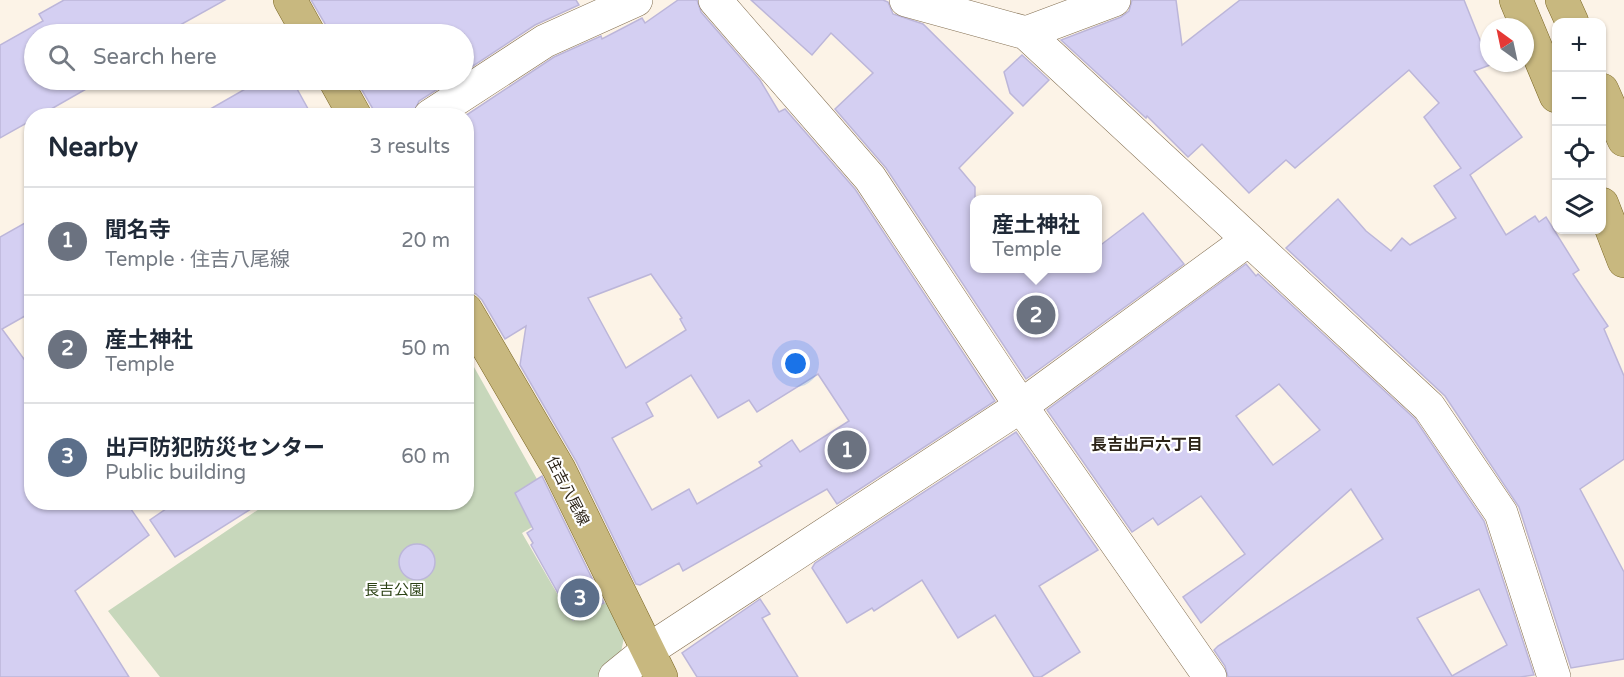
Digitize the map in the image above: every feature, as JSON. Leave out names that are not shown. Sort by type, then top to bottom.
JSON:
[{"type":"main road","points":[[290,0],[303,24]]},
{"type":"main road","points":[[1516,0],[1552,84]]},
{"type":"main road","points":[[1562,0],[1570,18]]},
{"type":"main road","points":[[341,90],[351,108]]},
{"type":"main road","points":[[1606,99],[1624,140]]},
{"type":"main road","points":[[1606,214],[1624,261]]},
{"type":"main road","name":"住吉八尾線","points":[[474,324],[559,469],[654,664]]},
{"type":"street","points":[[474,87],[545,40],[636,0]]},
{"type":"street","points":[[715,0],[870,178],[1021,406],[1210,677]]},
{"type":"street","points":[[906,0],[1026,33],[1430,407],[1501,513],[1554,677]]},
{"type":"street","points":[[1026,33],[1039,0]]},
{"type":"street","points":[[1026,33],[1093,10],[1114,0]]},
{"type":"street","points":[[442,108],[469,90]]},
{"type":"street","points":[[615,677],[654,664],[1021,406],[1248,240]]},
{"type":"green space","name":"長吉公園","points":[[474,367],[556,513],[522,533],[573,621],[607,602],[625,633],[617,671],[609,677],[160,677],[108,611],[258,510],[474,510]]},
{"type":"building","points":[[64,0],[225,0],[182,24],[38,24],[43,21],[39,14]]},
{"type":"building","points":[[311,0],[576,0],[579,5],[535,25],[474,65],[474,24],[325,24]]},
{"type":"building","points":[[678,0],[697,0],[701,12],[760,80],[779,112],[785,109],[855,189],[995,401],[837,504],[827,489],[683,571],[679,563],[640,585],[636,584],[576,461],[520,365],[526,326],[505,339],[482,300],[474,293],[474,110],[554,57],[601,36],[602,39],[642,18],[645,23]],"holes":[[[651,274],[682,318],[680,319],[686,330],[626,368],[588,298]],[[818,374],[849,421],[800,452],[792,440],[759,462],[762,466],[697,504],[689,489],[652,510],[612,438],[653,416],[646,403],[691,375],[718,418],[749,400],[757,412]]]},
{"type":"building","points":[[751,0],[883,0],[888,2],[893,14],[923,24],[1013,113],[959,168],[975,187],[975,195],[970,195],[970,273],[1102,273],[1102,244],[1143,213],[1184,264],[1026,379],[886,168],[835,109],[873,73],[831,33],[812,55]]},
{"type":"building","points":[[1132,0],[1176,0],[1182,45],[1240,0],[1464,0],[1480,40],[1480,69],[1474,71],[1522,137],[1470,175],[1506,235],[1535,216],[1539,222],[1546,217],[1552,227],[1552,234],[1557,234],[1579,270],[1573,274],[1608,326],[1604,329],[1624,376],[1624,459],[1580,489],[1624,572],[1624,659],[1571,668],[1519,507],[1445,396],[1286,248],[1338,199],[1366,231],[1391,251],[1402,238],[1410,245],[1456,218],[1434,186],[1461,168],[1424,117],[1439,103],[1409,70],[1295,168],[1286,160],[1249,193],[1202,144],[1188,157],[1147,116],[1146,118],[1061,40],[1121,17],[1129,11]]},
{"type":"building","points":[[24,32],[24,90],[84,90],[53,108],[24,108],[24,124],[0,138],[0,45]]},
{"type":"building","points":[[1022,55],[1049,80],[1023,106],[1010,93],[1004,72]]},
{"type":"building","points":[[244,90],[298,90],[308,108],[212,108]]},
{"type":"building","points":[[362,90],[436,90],[419,101],[416,108],[372,108]]},
{"type":"building","points":[[24,224],[24,317],[2,329],[24,359],[24,510],[132,510],[149,535],[75,591],[129,677],[0,677],[0,237]]},
{"type":"building","points":[[1246,264],[1256,276],[1258,274],[1415,419],[1484,521],[1534,675],[1520,677],[1228,677],[1225,666],[1214,650],[1218,646],[1383,539],[1351,489],[1201,623],[1183,597],[1245,554],[1201,496],[1158,525],[1153,518],[1132,532],[1047,410]],"holes":[[[1279,384],[1320,430],[1273,465],[1236,416]],[[1479,589],[1507,645],[1452,676],[1417,618]]]},
{"type":"building","points":[[1016,432],[1098,550],[1039,586],[1080,652],[1041,677],[1034,677],[995,615],[958,638],[922,580],[874,611],[872,608],[847,623],[812,568],[815,563]]},
{"type":"building","points":[[542,476],[604,603],[573,620],[531,545],[533,543],[527,533],[533,529],[515,493]]},
{"type":"building","points":[[164,510],[249,510],[175,557],[150,520]]},
{"type":"building","points":[[417,544],[430,549],[435,562],[430,575],[417,580],[404,575],[399,562],[404,549]]},
{"type":"building","points":[[760,599],[770,614],[762,618],[798,677],[697,677],[682,653]]},
{"type":"place","name":"産土神社","points":[[1036,315]]},
{"type":"place","name":"聞名寺","points":[[847,450]]},
{"type":"place","name":"出戸防犯防災センター","points":[[580,598]]},
{"type":"district","name":"長吉出戸六丁目","points":[[1147,444]]}]
